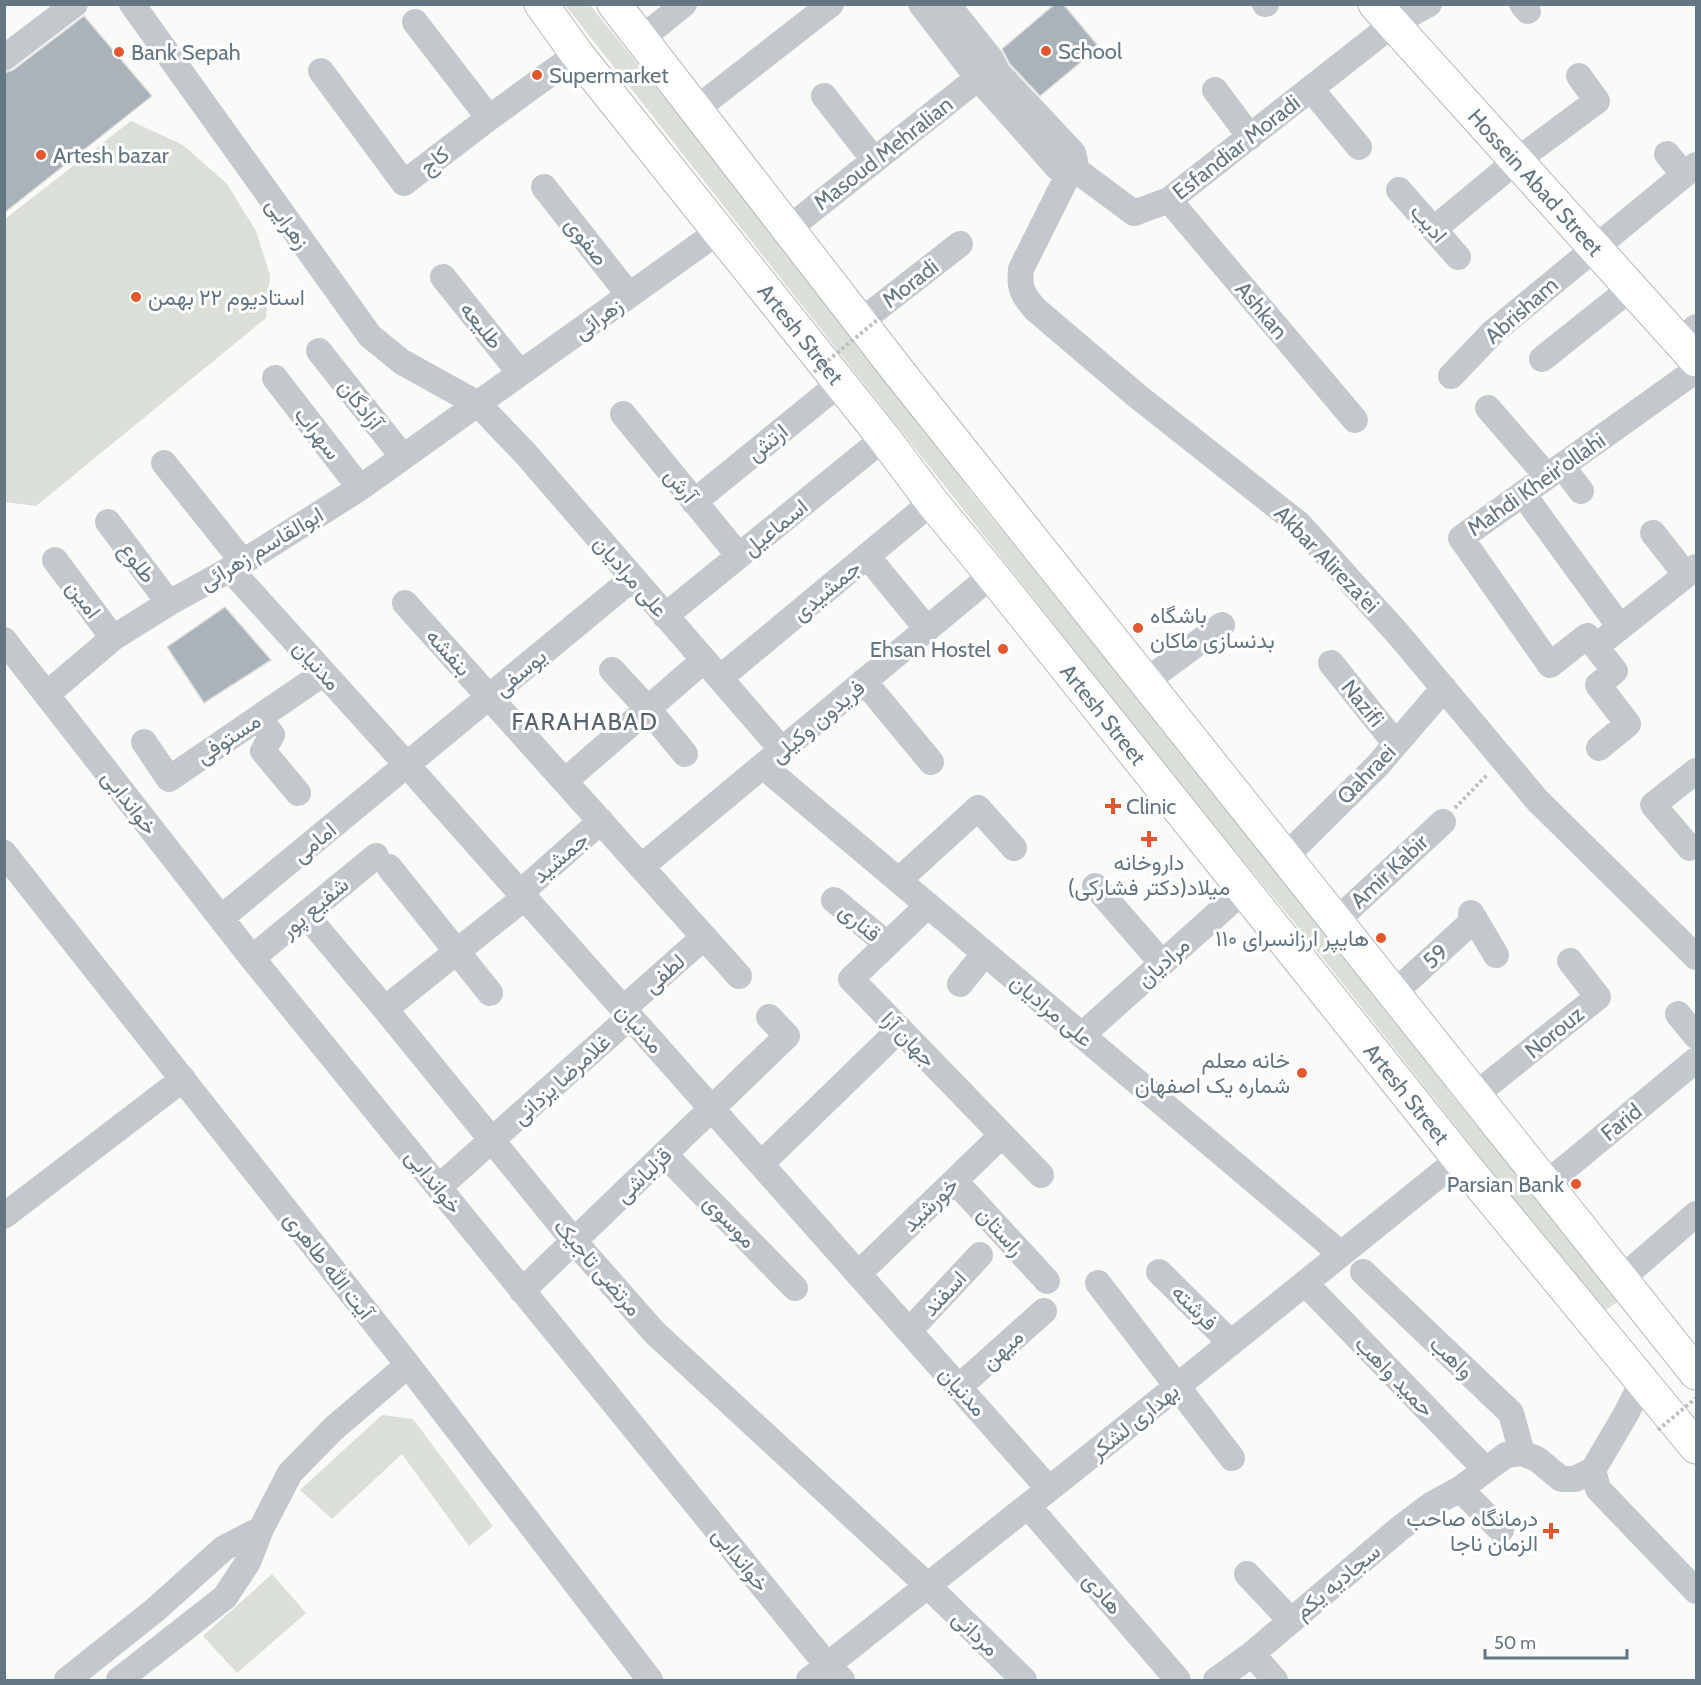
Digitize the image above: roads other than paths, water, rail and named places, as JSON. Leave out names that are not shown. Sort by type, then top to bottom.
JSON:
[{"type":"main road","points":[[620,6],[641,39],[860,322],[1696,1373]]},
{"type":"main road","name":"Artesh Street","points":[[542,7],[719,231],[827,377],[884,438],[932,502],[1459,1159],[1696,1447]]},
{"type":"main road","name":"Hossein Abad Street","points":[[1384,14],[1630,288],[1691,343]]},
{"type":"street","points":[[4,58],[75,4]]},
{"type":"street","name":"زهرایی","points":[[132,4],[370,336],[402,363],[477,404]]},
{"type":"street","points":[[641,39],[684,4]]},
{"type":"street","points":[[695,110],[831,4]]},
{"type":"street","name":"Esfandiar Moradi","points":[[921,4],[978,78],[1058,168],[1065,170],[1072,168],[1134,213],[1169,200],[1311,89],[1384,14],[1423,6]]},
{"type":"street","points":[[947,4],[991,59],[998,73],[1073,153],[1075,161],[1072,168]]},
{"type":"street","points":[[416,22],[489,118]]},
{"type":"street","name":"کاج","points":[[321,71],[404,183],[577,54]]},
{"type":"street","points":[[1434,229],[1516,161],[1597,101],[1579,76]]},
{"type":"street","name":"Masoud Mehralian","points":[[788,229],[978,78]]},
{"type":"street","points":[[1311,89],[1359,147]]},
{"type":"street","points":[[1215,90],[1250,136]]},
{"type":"street","points":[[824,96],[874,160]]},
{"type":"street","points":[[1667,154],[1690,170]]},
{"type":"street","name":"Akbar Alireza'ei","points":[[1072,168],[1021,269],[1020,283],[1024,296],[1035,309],[1136,395],[1299,524],[1399,634],[1537,800],[1696,957]]},
{"type":"street","name":"Abrisham","points":[[1451,376],[1493,332],[1690,170]]},
{"type":"street","name":"صفوی","points":[[544,186],[629,295]]},
{"type":"street","name":"ادیب","points":[[1399,190],[1458,257]]},
{"type":"street","name":"Ashkan","points":[[1169,200],[1356,420]]},
{"type":"street","name":"زهرائی","points":[[477,404],[719,231]]},
{"type":"street","name":"Moradi","points":[[860,322],[960,244]]},
{"type":"street","name":"طلیعه","points":[[443,278],[520,373]]},
{"type":"street","points":[[1542,359],[1630,288]]},
{"type":"street","name":"آزادگان","points":[[319,351],[403,457]]},
{"type":"street","name":"Mahdi Kheir'ollahi","points":[[1596,647],[1587,636],[1550,665],[1461,538],[1696,370]]},
{"type":"street","name":"ارتش","points":[[694,502],[827,377]]},
{"type":"street","name":"سهراب","points":[[275,378],[360,488]]},
{"type":"street","name":"ابوالقاسم زهرائی","points":[[47,694],[114,638],[169,603],[236,566],[360,488],[477,404]]},
{"type":"street","name":"علی مرادیان","points":[[477,404],[525,453],[712,669],[772,758],[899,880],[1341,1254]]},
{"type":"street","points":[[1488,408],[1555,471],[1581,491]]},
{"type":"street","name":"آرش","points":[[623,414],[738,556]]},
{"type":"street","name":"اسماعیل","points":[[665,615],[884,438]]},
{"type":"street","name":"مدنیان","points":[[164,463],[236,566],[324,673],[1049,1489]]},
{"type":"street","points":[[1523,494],[1620,627]]},
{"type":"street","name":"جمشیدی","points":[[712,669],[867,556],[932,502]]},
{"type":"street","name":"طلوع","points":[[108,522],[169,603]]},
{"type":"street","points":[[1599,748],[1628,724],[1598,685],[1615,671],[1596,647],[1693,572],[1653,533]]},
{"type":"street","points":[[867,556],[927,629]]},
{"type":"street","name":"امین","points":[[55,560],[114,638]]},
{"type":"street","name":"فریدون وکیلی","points":[[641,867],[992,575]]},
{"type":"street","name":"یوسفی","points":[[406,765],[633,578]]},
{"type":"street","name":"بنفشه","points":[[405,603],[739,976]]},
{"type":"street","points":[[1145,682],[1222,625]]},
{"type":"street","name":"خواندابی","points":[[4,640],[252,958],[439,1187],[826,1675]]},
{"type":"street","name":"Nazifi","points":[[1331,663],[1396,744]]},
{"type":"street","points":[[565,781],[648,709],[712,669]]},
{"type":"street","points":[[612,670],[685,754]]},
{"type":"street","name":"مستوفی","points":[[144,742],[169,779],[324,673]]},
{"type":"street","points":[[864,681],[931,762]]},
{"type":"street","name":"Qahraei","points":[[1285,857],[1378,765],[1444,688]]},
{"type":"street","points":[[259,718],[272,735],[263,751],[298,793]]},
{"type":"street","name":"امامی","points":[[221,918],[406,765]]},
{"type":"street","points":[[1689,848],[1653,805],[1696,771]]},
{"type":"street","points":[[899,880],[978,808],[1014,848]]},
{"type":"street","name":"جمشید","points":[[385,1009],[522,895],[601,821]]},
{"type":"street","name":"Amir Kabir","points":[[1336,921],[1443,822]]},
{"type":"street","name":"آیت الله طاهری","points":[[4,853],[408,1365],[650,1680]]},
{"type":"street","name":"شفیع پور","points":[[252,958],[306,915],[383,861],[457,951]]},
{"type":"street","points":[[1095,886],[1162,963]]},
{"type":"street","name":"مرادیان","points":[[1082,1035],[1244,890]]},
{"type":"street","name":"قناری","points":[[834,900],[887,944]]},
{"type":"street","name":"جهان آرا","points":[[928,905],[851,979],[1041,1175]]},
{"type":"street","name":"مرتضی تاجیک","points":[[306,915],[574,1241],[654,1332],[927,1586]]},
{"type":"street","name":"59","points":[[1394,993],[1473,916],[1496,955]]},
{"type":"street","name":"لطفی","points":[[627,1013],[704,937]]},
{"type":"street","points":[[457,951],[490,993]]},
{"type":"street","points":[[960,984],[985,953]]},
{"type":"street","name":"Norouz","points":[[1474,1095],[1598,997],[1570,961]]},
{"type":"street","name":"غلامرضا یزدانی","points":[[439,1187],[627,1013]]},
{"type":"street","points":[[1678,1014],[1696,1036]]},
{"type":"street","name":"قزلباشی","points":[[522,1291],[787,1036],[769,1017]]},
{"type":"street","points":[[760,1164],[900,1029]]},
{"type":"street","name":"Farid","points":[[1546,1184],[1696,1060]]},
{"type":"street","points":[[4,1216],[183,1079]]},
{"type":"street","name":"خورشید","points":[[858,1274],[1002,1135]]},
{"type":"street","name":"موسوی","points":[[664,1154],[795,1288]]},
{"type":"street","name":"بهداری لشکر","points":[[826,1675],[927,1586],[1459,1159]]},
{"type":"street","name":"راستان","points":[[955,1181],[1047,1281]]},
{"type":"street","points":[[1622,1279],[1696,1214]]},
{"type":"street","name":"اسفند","points":[[909,1331],[980,1255]]},
{"type":"street","name":"فرشته","points":[[1159,1272],[1231,1343]]},
{"type":"street","name":"واهب","points":[[1363,1272],[1511,1413],[1522,1454]]},
{"type":"street","points":[[1098,1283],[1232,1458]]},
{"type":"street","name":"حمید واهب","points":[[1305,1283],[1485,1469]]},
{"type":"street","name":"میهن","points":[[959,1387],[1044,1311]]},
{"type":"street","points":[[119,1680],[225,1597],[248,1562],[261,1529],[290,1473],[333,1430],[408,1365]]},
{"type":"street","points":[[1522,1454],[1537,1459],[1561,1479],[1575,1479],[1593,1470],[1642,1382]]},
{"type":"street","name":"سجادیه یکم","points":[[1216,1680],[1252,1654],[1399,1529],[1431,1505],[1460,1489],[1506,1455],[1522,1454]]},
{"type":"street","points":[[1593,1470],[1598,1489],[1696,1591]]},
{"type":"street","points":[[1460,1489],[1501,1530]]},
{"type":"street","name":"هادی","points":[[1028,1506],[1178,1680]]},
{"type":"street","points":[[68,1680],[155,1610],[224,1548],[261,1529]]},
{"type":"street","points":[[1247,1574],[1291,1621]]},
{"type":"street","name":"مردانی","points":[[927,1586],[1024,1680]]},
{"type":"street","points":[[1252,1654],[1275,1680]]},
{"type":"place","name":"School","points":[[1046,51]]},
{"type":"place","name":"Bank Sepah","points":[[119,52]]},
{"type":"place","name":"Supermarket","points":[[537,75]]},
{"type":"place","name":"Artesh bazar","points":[[41,155]]},
{"type":"place","name":"استادیوم ۲۲ بهمن","points":[[136,297]]},
{"type":"place","name":"باشگاه بدنسازی ماکان","points":[[1138,628]]},
{"type":"place","name":"Ehsan Hostel","points":[[1003,649]]},
{"type":"place","name":"Clinic","points":[[1113,806]]},
{"type":"place","name":"داروخانه میلاد(دکتر فشارکی)","points":[[1149,839]]},
{"type":"place","name":"هایپر ارزانسرای ۱۱۰","points":[[1381,938]]},
{"type":"place","name":"خانه معلم شماره یک اصفهان","points":[[1302,1073]]},
{"type":"place","name":"Parsian Bank","points":[[1576,1184]]},
{"type":"place","name":"درمانگاه صاحب الزمان ناجا","points":[[1551,1531]]},
{"type":"district","name":"FARAHABAD","points":[[585,722]]}]
